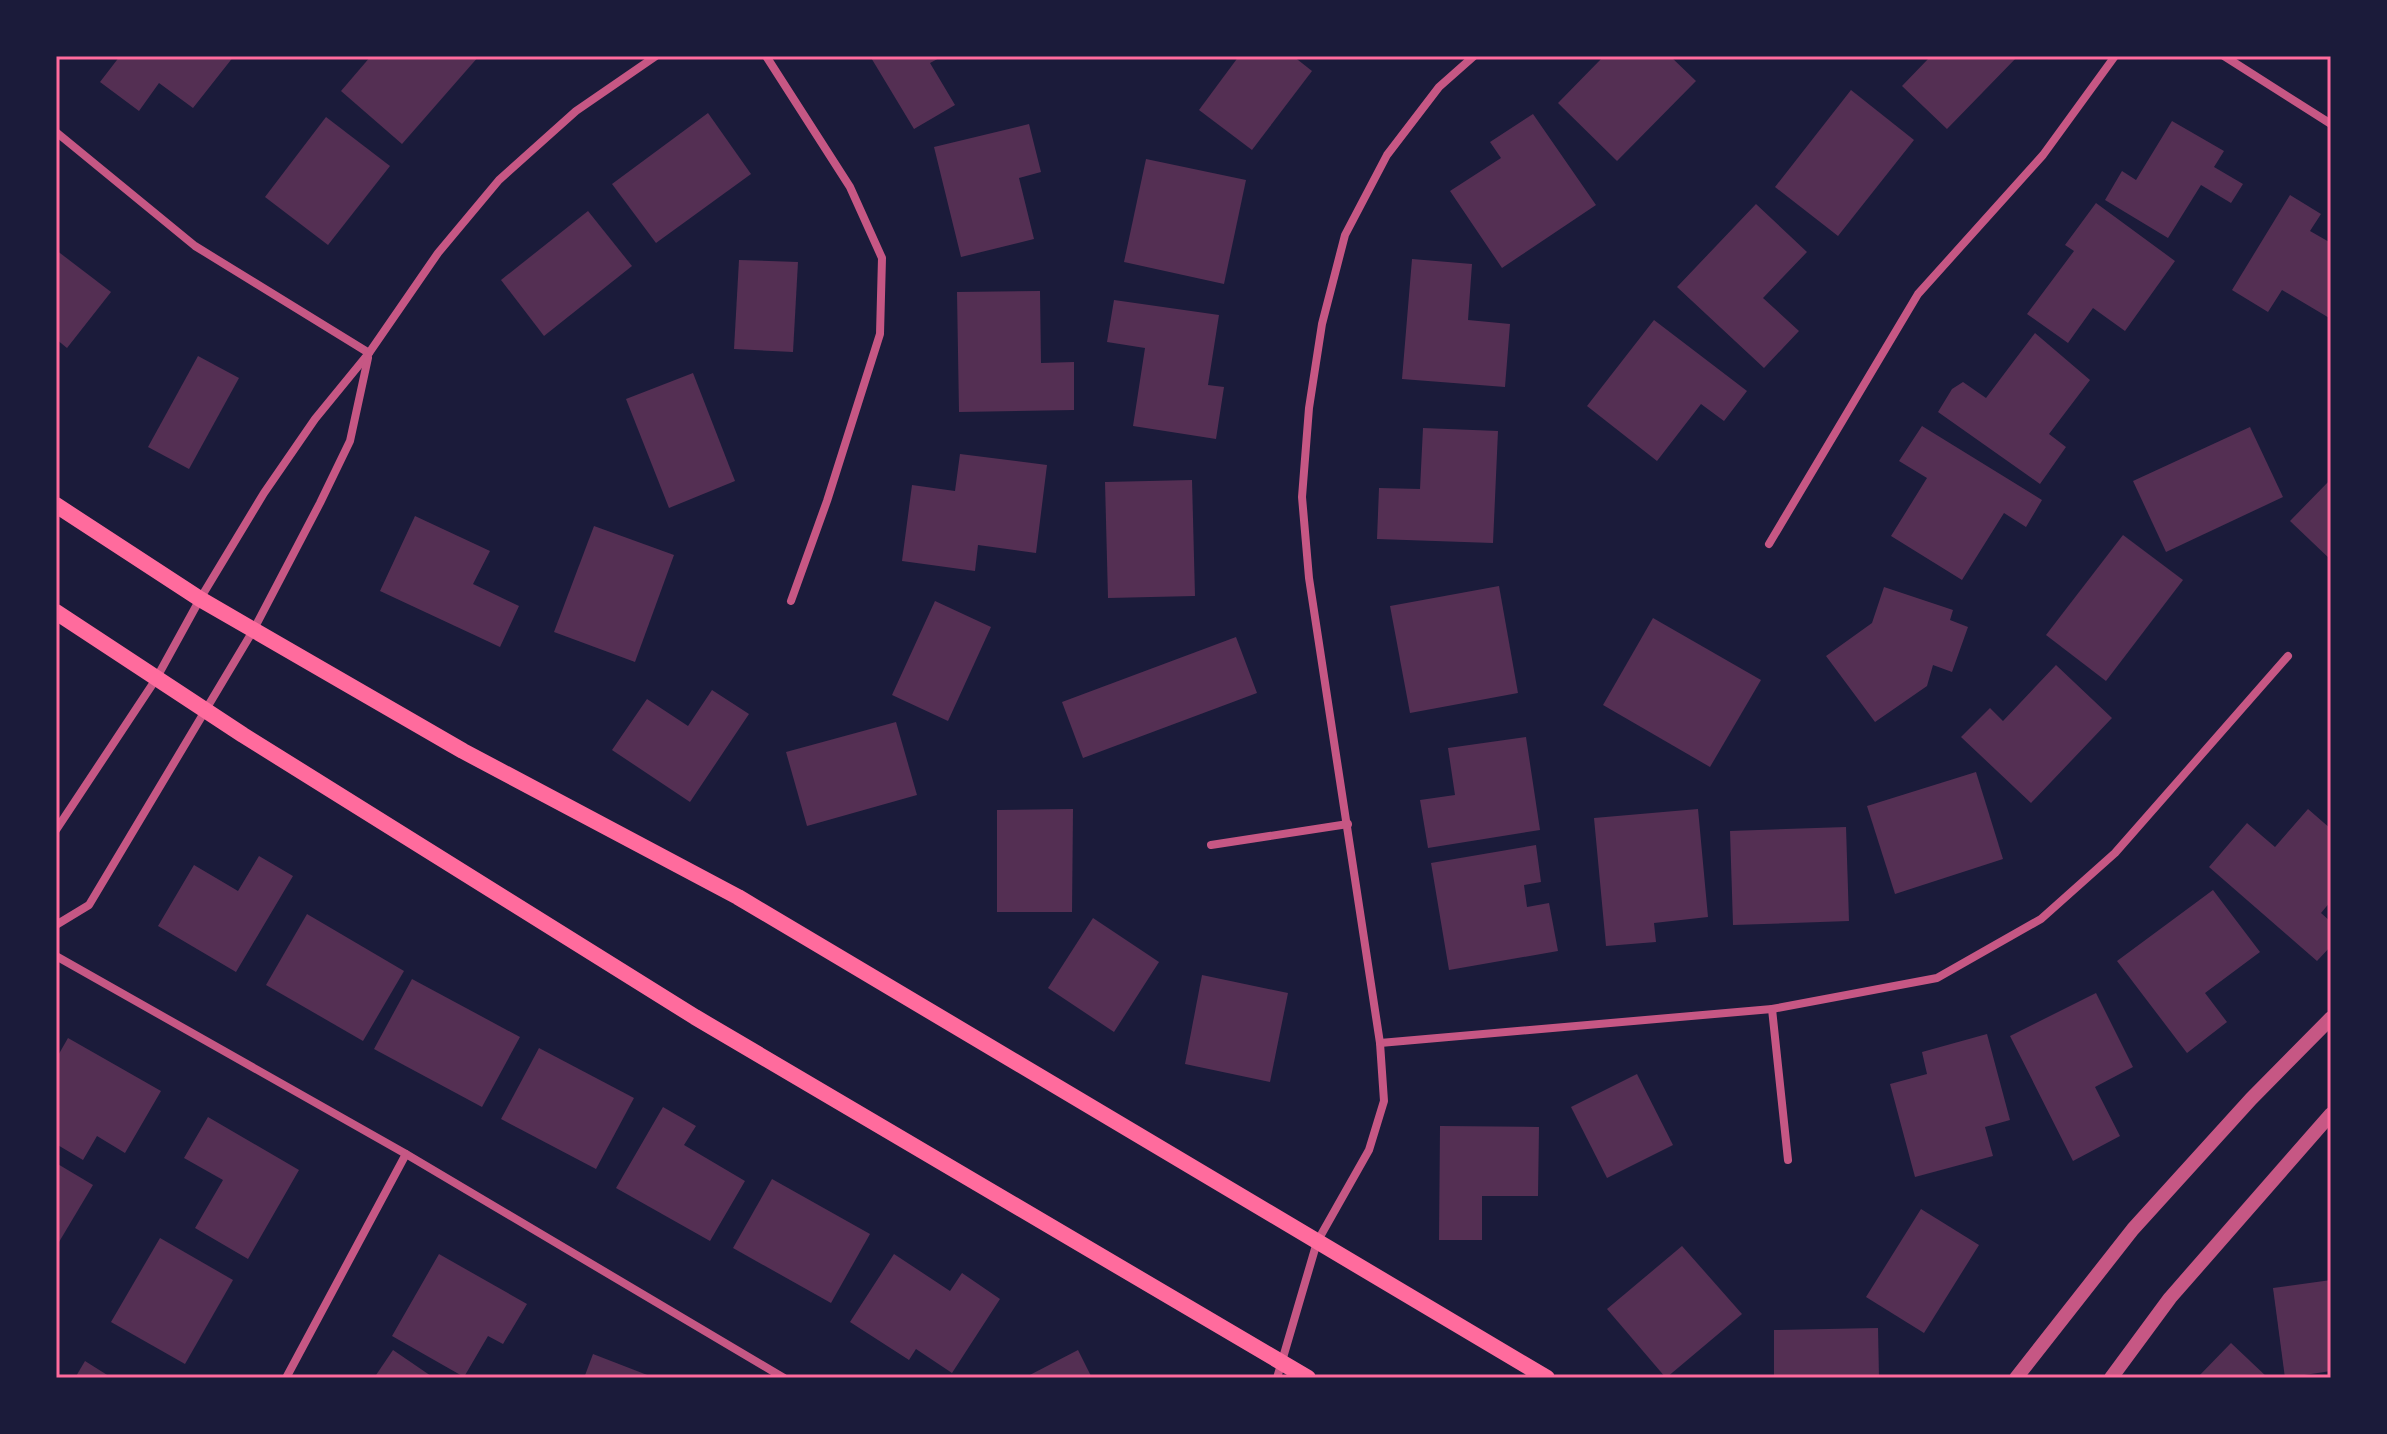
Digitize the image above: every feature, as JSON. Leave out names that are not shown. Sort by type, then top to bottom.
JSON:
[{"type":"main road","points":[[56,505],[200,599],[463,751],[738,897],[1547,1378]]},
{"type":"main road","points":[[56,612],[243,735],[695,1017],[1279,1370],[1308,1378]]},
{"type":"street","points":[[56,830],[156,679],[264,493],[298,443],[369,353],[438,253],[499,180],[576,111],[656,56]]},
{"type":"street","points":[[766,56],[850,187],[882,258],[880,334],[827,501],[791,601]]},
{"type":"street","points":[[1279,1370],[1317,1242],[1369,1150],[1384,1101],[1380,1043],[1309,578],[1302,497],[1309,408],[1322,324],[1345,235],[1387,155],[1439,87],[1474,56]]},
{"type":"street","points":[[1769,544],[1918,294],[2043,155],[2115,56]]},
{"type":"street","points":[[2224,56],[2331,124]]},
{"type":"street","points":[[56,132],[195,246],[369,353]]},
{"type":"street","points":[[56,925],[89,905],[254,629],[350,441],[369,353]]},
{"type":"street","points":[[1380,1043],[1772,1009],[1937,978],[2041,919],[2115,853],[2288,656]]},
{"type":"street","points":[[1211,845],[1348,824]]},
{"type":"street","points":[[56,956],[406,1154],[783,1378]]},
{"type":"street","points":[[1772,1009],[1788,1160]]},
{"type":"street","points":[[2016,1378],[2133,1229],[2251,1099],[2331,1018]]},
{"type":"street","points":[[2111,1378],[2170,1298],[2331,1114]]},
{"type":"street","points":[[286,1378],[406,1154]]},
{"type":"building","points":[[120,56],[234,56],[193,108],[159,83],[139,111],[100,82]]},
{"type":"building","points":[[371,56],[479,56],[402,144],[341,91]]},
{"type":"building","points":[[870,56],[943,56],[930,63],[955,105],[914,129]]},
{"type":"building","points":[[1239,56],[1293,56],[1312,71],[1252,150],[1199,110]]},
{"type":"building","points":[[1604,56],[1670,56],[1696,81],[1617,161],[1558,103]]},
{"type":"building","points":[[1928,56],[2018,56],[1947,129],[1902,86]]},
{"type":"building","points":[[1851,90],[1914,140],[1838,236],[1775,187]]},
{"type":"building","points":[[708,113],[751,174],[656,243],[612,184]]},
{"type":"building","points":[[1533,114],[1596,205],[1502,268],[1450,191],[1501,158],[1490,142]]},
{"type":"building","points":[[326,117],[390,166],[328,245],[265,197]]},
{"type":"building","points":[[2172,121],[2224,151],[2214,167],[2243,184],[2231,203],[2201,185],[2168,238],[2105,200],[2122,171],[2136,180]]},
{"type":"building","points":[[1029,124],[1041,172],[1019,178],[1034,239],[961,257],[934,147]]},
{"type":"building","points":[[1146,159],[1246,180],[1224,284],[1124,262]]},
{"type":"building","points":[[2290,195],[2321,214],[2310,231],[2331,243],[2331,319],[2282,290],[2268,312],[2232,290]]},
{"type":"building","points":[[2096,203],[2175,261],[2125,331],[2093,308],[2068,343],[2027,314],[2074,251],[2065,245]]},
{"type":"building","points":[[1756,204],[1807,252],[1763,298],[1799,331],[1764,368],[1677,287]]},
{"type":"building","points":[[588,211],[632,266],[544,336],[501,280]]},
{"type":"building","points":[[56,250],[111,292],[67,348],[56,339]]},
{"type":"building","points":[[1412,259],[1472,264],[1468,320],[1510,324],[1505,387],[1402,379]]},
{"type":"building","points":[[739,260],[798,262],[793,352],[734,349]]},
{"type":"building","points":[[1040,291],[1041,363],[1074,362],[1074,410],[959,412],[957,292]]},
{"type":"building","points":[[1114,300],[1219,315],[1208,385],[1224,387],[1216,439],[1133,426],[1145,348],[1107,342]]},
{"type":"building","points":[[1654,320],[1747,391],[1724,421],[1701,404],[1657,461],[1587,406]]},
{"type":"building","points":[[2035,333],[2090,380],[2049,434],[2066,447],[2040,484],[1938,412],[1952,389],[1963,382],[1986,398]]},
{"type":"building","points":[[198,356],[239,378],[189,469],[148,447]]},
{"type":"building","points":[[693,373],[735,481],[669,508],[626,399]]},
{"type":"building","points":[[1922,426],[2042,500],[2026,527],[2004,513],[1962,580],[1891,536],[1927,478],[1899,461]]},
{"type":"building","points":[[2250,427],[2283,497],[2166,552],[2133,481]]},
{"type":"building","points":[[1423,428],[1498,431],[1493,543],[1377,539],[1379,488],[1420,489]]},
{"type":"building","points":[[960,454],[1047,465],[1036,553],[978,545],[975,571],[902,561],[912,485],[955,491]]},
{"type":"building","points":[[2331,479],[2331,560],[2290,521]]},
{"type":"building","points":[[1192,480],[1195,596],[1108,598],[1105,482]]},
{"type":"building","points":[[415,516],[490,551],[473,584],[519,606],[500,647],[380,591]]},
{"type":"building","points":[[594,526],[674,555],[635,662],[554,632]]},
{"type":"building","points":[[2123,535],[2183,580],[2106,681],[2046,635]]},
{"type":"building","points":[[1499,586],[1518,693],[1410,713],[1390,606]]},
{"type":"building","points":[[1884,587],[1953,610],[1950,620],[1968,627],[1952,672],[1933,665],[1927,686],[1875,722],[1826,656],[1872,623]]},
{"type":"building","points":[[935,601],[991,627],[948,721],[892,695]]},
{"type":"building","points":[[1653,618],[1761,680],[1710,767],[1603,705]]},
{"type":"building","points":[[1236,637],[1257,693],[1083,758],[1062,702]]},
{"type":"building","points":[[2056,665],[2112,718],[2031,803],[1961,737],[1990,708],[2003,721]]},
{"type":"building","points":[[712,690],[749,714],[690,802],[612,750],[647,699],[688,726]]},
{"type":"building","points":[[896,722],[917,795],[807,826],[786,752]]},
{"type":"building","points":[[1526,737],[1540,830],[1428,848],[1420,800],[1455,795],[1448,748]]},
{"type":"building","points":[[1976,772],[2003,859],[1895,894],[1867,806]]},
{"type":"building","points":[[1073,809],[1072,912],[997,912],[997,810]]},
{"type":"building","points":[[1698,809],[1708,917],[1654,923],[1656,942],[1606,946],[1594,818]]},
{"type":"building","points":[[2308,809],[2331,829],[2331,901],[2321,913],[2331,922],[2331,946],[2317,961],[2209,867],[2247,823],[2275,847]]},
{"type":"building","points":[[1846,827],[1849,921],[1733,925],[1730,831]]},
{"type":"building","points":[[1536,845],[1541,882],[1524,885],[1527,907],[1549,903],[1558,951],[1449,970],[1431,863]]},
{"type":"building","points":[[259,856],[293,876],[236,972],[158,926],[194,865],[238,891]]},
{"type":"building","points":[[2213,890],[2260,952],[2205,993],[2227,1022],[2187,1053],[2117,961]]},
{"type":"building","points":[[307,914],[404,971],[363,1041],[266,985]]},
{"type":"building","points":[[1093,918],[1159,962],[1114,1032],[1048,988]]},
{"type":"building","points":[[1202,975],[1288,993],[1270,1082],[1185,1064]]},
{"type":"building","points":[[412,979],[520,1037],[482,1107],[374,1049]]},
{"type":"building","points":[[2096,993],[2133,1067],[2095,1087],[2120,1136],[2073,1161],[2010,1036]]},
{"type":"building","points":[[1987,1034],[2010,1120],[1985,1127],[1993,1156],[1915,1177],[1890,1084],[1927,1074],[1922,1052]]},
{"type":"building","points":[[68,1038],[161,1091],[125,1153],[97,1136],[83,1160],[56,1144],[56,1059]]},
{"type":"building","points":[[539,1048],[634,1098],[596,1169],[501,1119]]},
{"type":"building","points":[[1637,1074],[1673,1145],[1607,1178],[1571,1107]]},
{"type":"building","points":[[663,1107],[696,1126],[684,1145],[745,1181],[710,1241],[616,1188]]},
{"type":"building","points":[[208,1117],[299,1170],[248,1259],[195,1228],[223,1180],[184,1158]]},
{"type":"building","points":[[1440,1126],[1539,1127],[1538,1196],[1482,1196],[1482,1240],[1439,1240]]},
{"type":"building","points":[[56,1163],[93,1185],[56,1247]]},
{"type":"building","points":[[772,1179],[870,1234],[831,1303],[733,1248]]},
{"type":"building","points":[[1921,1209],[1979,1245],[1924,1333],[1866,1297]]},
{"type":"building","points":[[160,1238],[233,1280],[185,1364],[111,1322]]},
{"type":"building","points":[[1682,1246],[1742,1314],[1666,1378],[1607,1309]]},
{"type":"building","points":[[439,1254],[527,1304],[503,1344],[488,1336],[464,1377],[392,1336]]},
{"type":"building","points":[[894,1254],[950,1291],[962,1273],[1000,1299],[952,1373],[916,1349],[909,1360],[850,1322]]},
{"type":"building","points":[[2331,1280],[2331,1371],[2285,1378],[2273,1288]]},
{"type":"building","points":[[1878,1328],[1879,1378],[1774,1378],[1774,1330]]},
{"type":"building","points":[[2231,1343],[2268,1378],[2197,1378]]},
{"type":"building","points":[[393,1350],[434,1378],[374,1378]]},
{"type":"building","points":[[1078,1350],[1092,1378],[1024,1378]]},
{"type":"building","points":[[593,1354],[655,1378],[584,1378]]},
{"type":"building","points":[[85,1361],[112,1378],[75,1378]]}]
